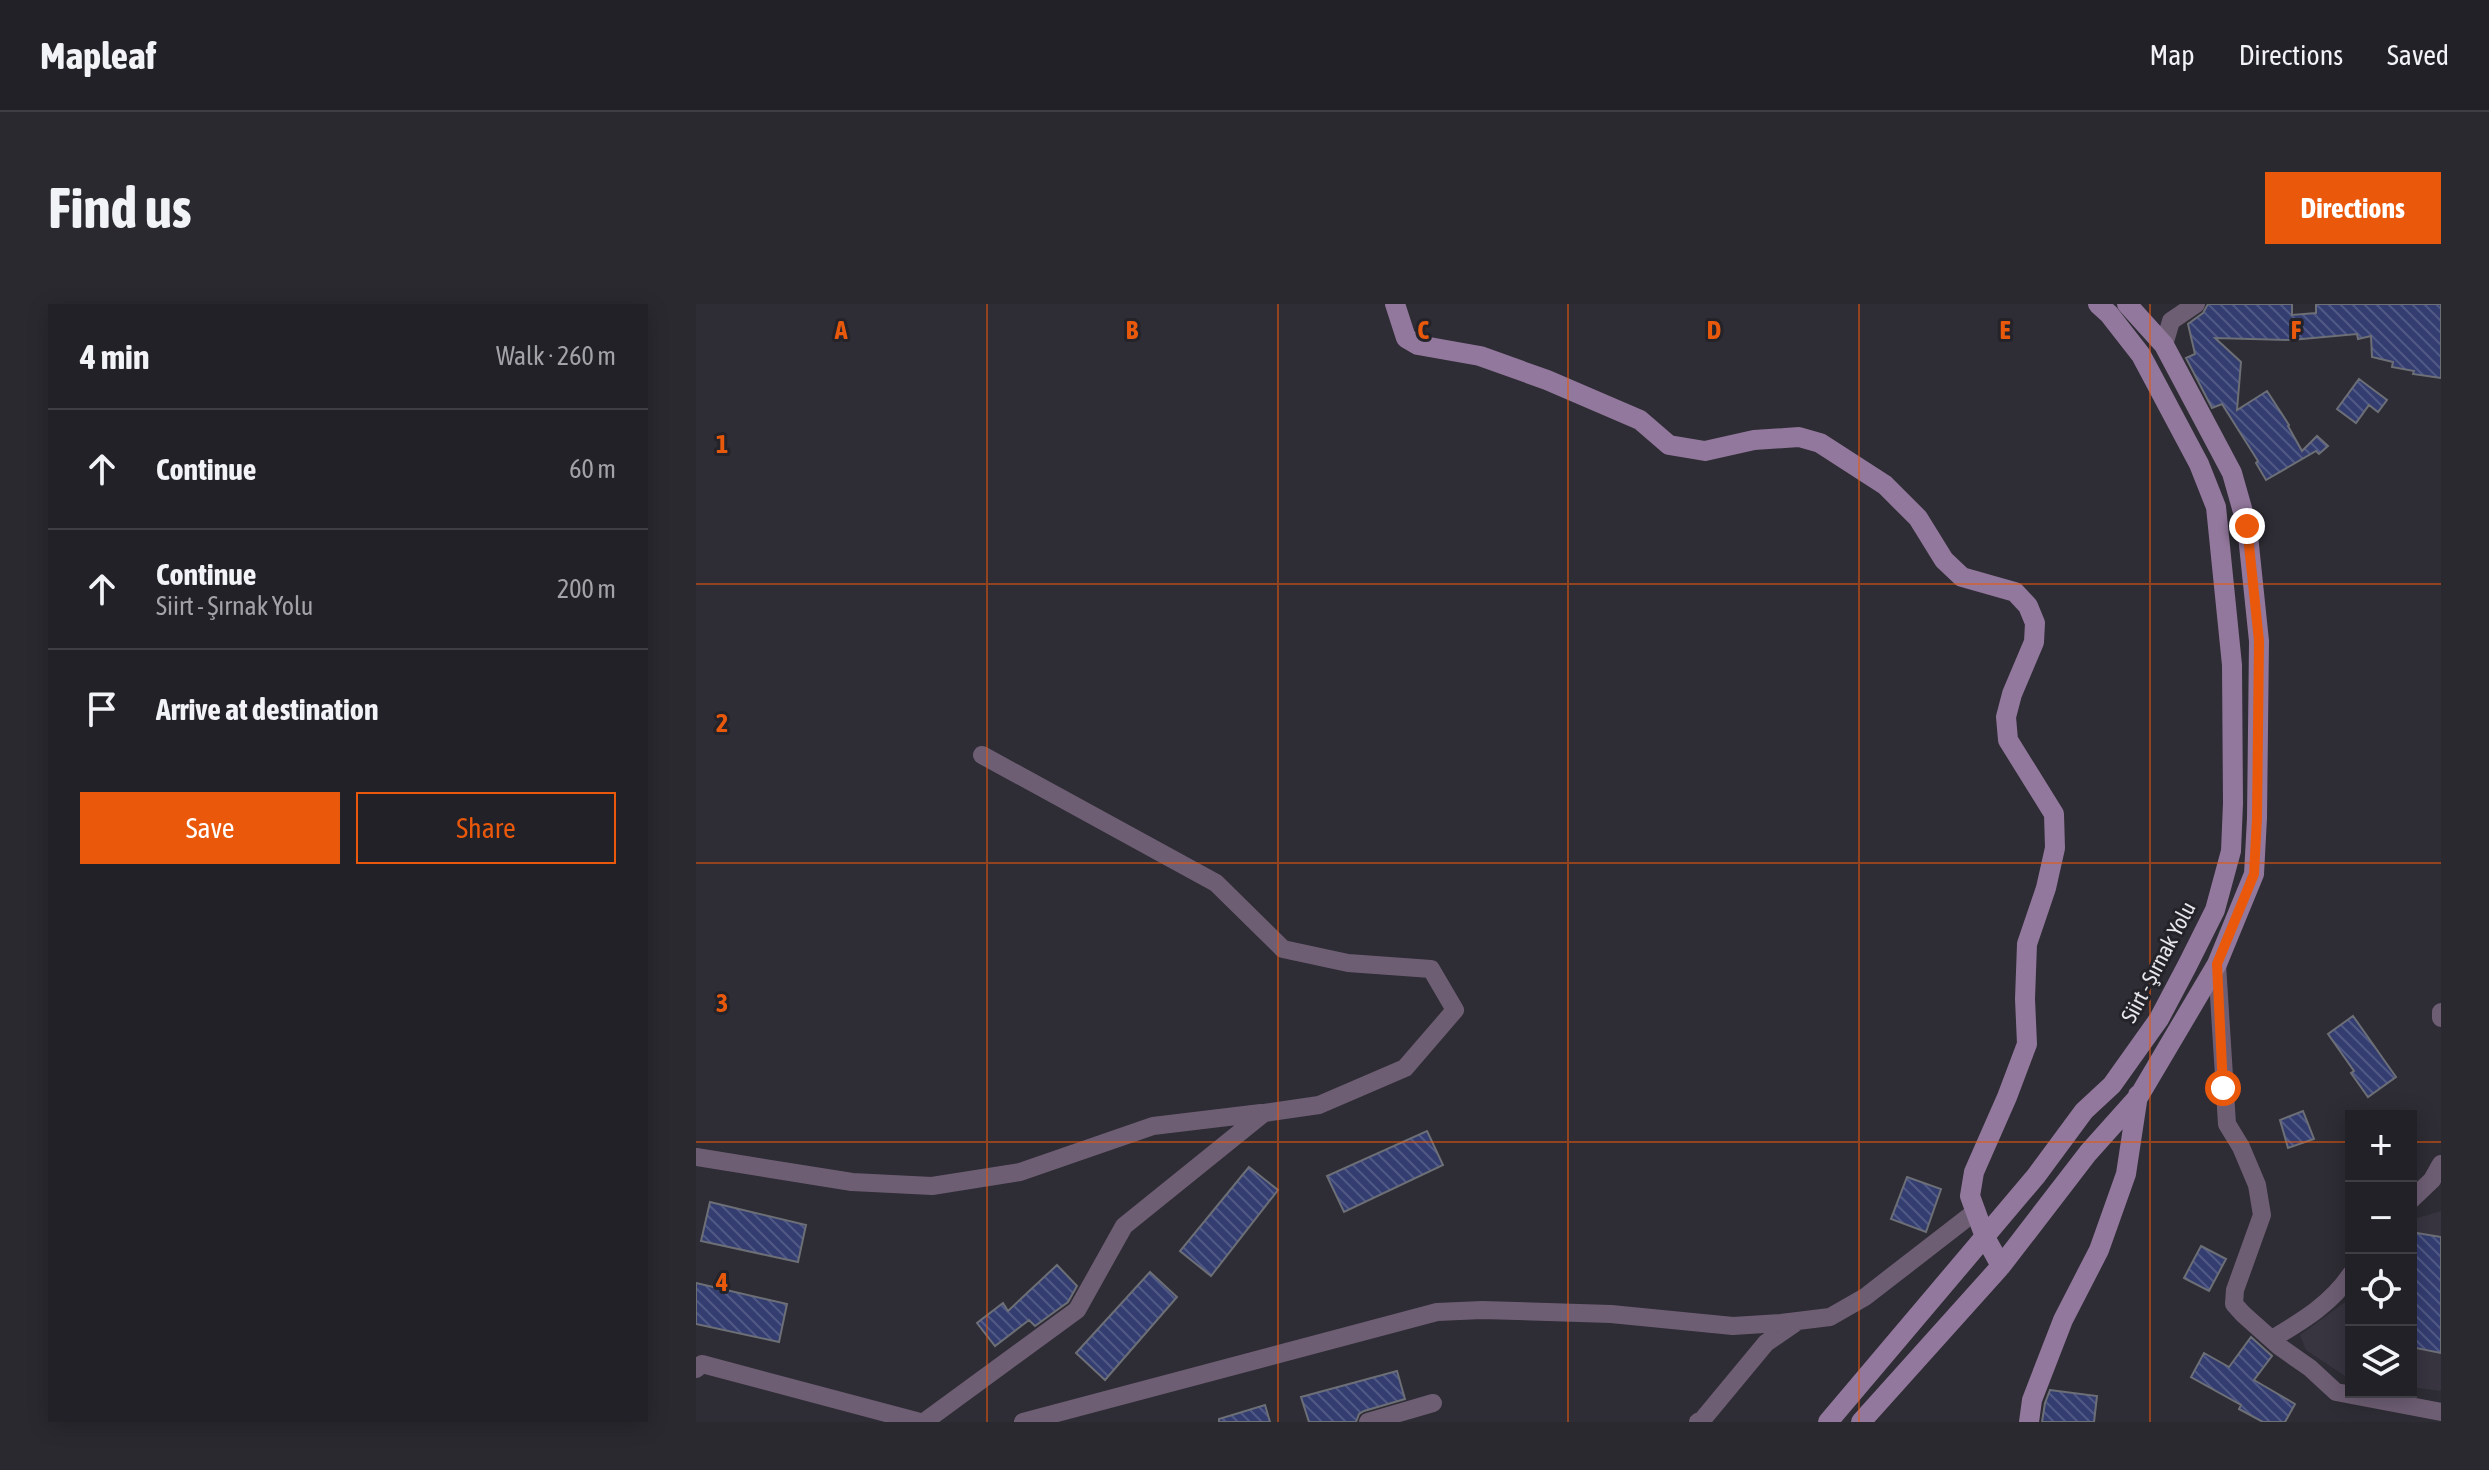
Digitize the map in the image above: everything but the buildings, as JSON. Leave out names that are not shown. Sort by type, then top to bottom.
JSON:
[{"type":"street","points":[[1395,304],[1406,338],[1418,345],[1480,356],[1547,380],[1640,420],[1669,445],[1705,451],[1754,440],[1799,437],[1820,443],[1885,485],[1918,518],[1944,560],[1962,577],[2015,592],[2028,606],[2035,623],[2034,642],[2012,694],[2006,717],[2008,740],[2054,814],[2055,848],[2046,888],[2027,944],[2027,1044],[1974,1172],[1970,1196],[1985,1237],[2001,1266]]},
{"type":"street","name":"Siirt - Şırnak Yolu","points":[[1828,1422],[2036,1176],[2084,1111],[2112,1085],[2159,1019],[2215,910],[2231,851],[2232,665],[2216,507],[2199,464],[2141,355],[2098,304]]},
{"type":"street","points":[[1861,1422],[2001,1266],[2088,1153],[2139,1096],[2217,964],[2254,874],[2259,641],[2247,526],[2232,473],[2164,345],[2127,304]]},
{"type":"street","points":[[2164,345],[2171,321],[2196,304]]},
{"type":"street","points":[[696,1157],[852,1182],[932,1186],[1020,1172],[1153,1126],[1319,1105],[1405,1068],[1455,1010],[1431,969],[1348,963],[1283,949],[1216,883],[982,755]]},
{"type":"street","points":[[2217,964],[2227,1124],[2241,1147],[2257,1185],[2262,1215],[2235,1290],[2234,1304],[2336,1392],[2441,1412]]},
{"type":"street","points":[[2441,1012],[2441,1018]]},
{"type":"street","points":[[2112,1085],[2139,1096]]},
{"type":"street","points":[[2029,1422],[2032,1400],[2063,1320],[2099,1250],[2126,1174],[2139,1096]]},
{"type":"street","points":[[698,1365],[922,1422],[1077,1310],[1124,1226],[1264,1113]]},
{"type":"street","points":[[2417,1194],[2432,1180],[2441,1164]]},
{"type":"street","points":[[1023,1422],[1437,1312],[1482,1310],[1611,1314],[1733,1326],[1830,1317],[1865,1297],[1976,1211]]},
{"type":"street","points":[[2272,1339],[2313,1315],[2345,1283]]},
{"type":"street","points":[[1698,1422],[1766,1343],[1797,1322]]},
{"type":"street","points":[[1368,1422],[1433,1403]]},
{"type":"shaded area","points":[[2441,1211],[2441,1391],[2417,1388],[2417,1218]]},
{"type":"shaded area","points":[[2345,1302],[2345,1376],[2306,1350],[2300,1335]]},
{"type":"route","points":[[2223,1088],[2217,964],[2254,874],[2257,818],[2259,641],[2247,526]]}]
